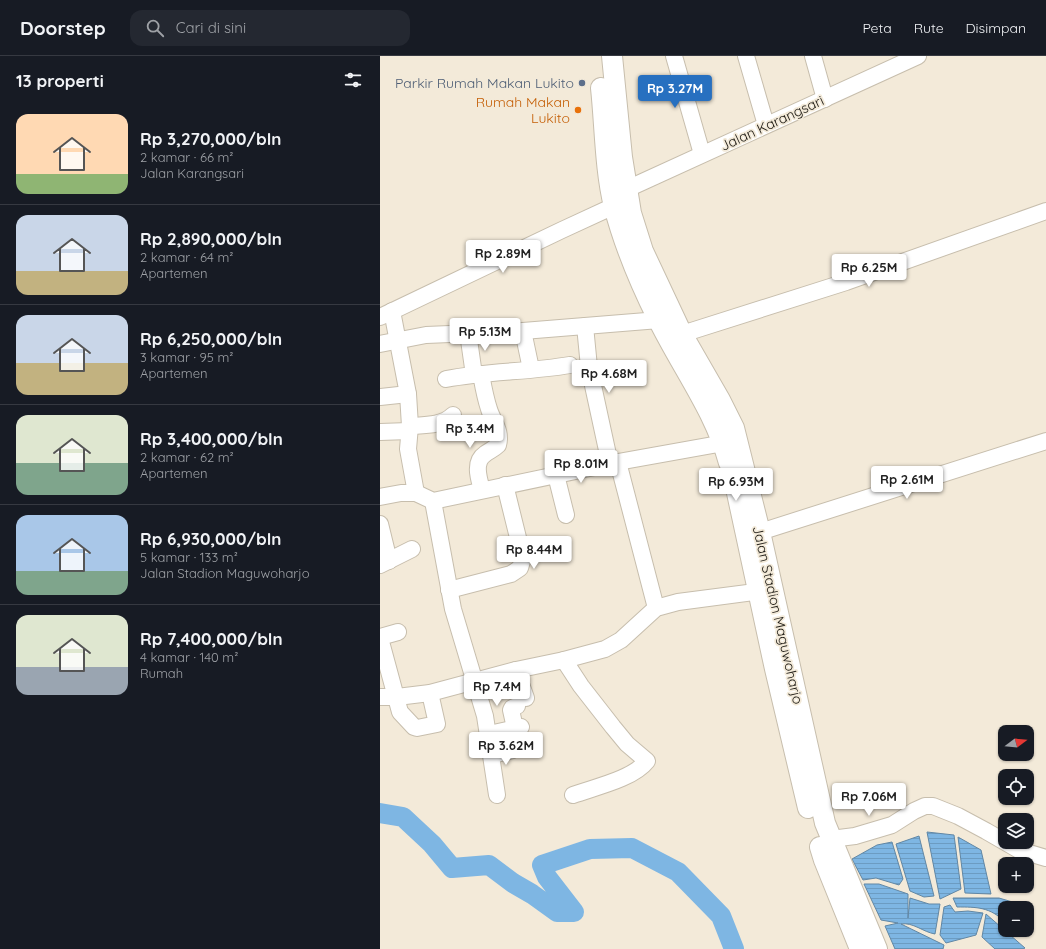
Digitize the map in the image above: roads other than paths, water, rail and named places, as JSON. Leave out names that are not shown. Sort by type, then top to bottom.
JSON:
[{"type":"main road","name":"Jalan Stadion Maguwoharjo","points":[[598,56],[613,140],[627,189],[637,254],[659,320],[716,424],[724,443],[765,591],[821,806],[831,839],[877,949]]},
{"type":"main road","name":"Jalan Stadion Maguwoharjo","points":[[612,56],[613,140],[610,186],[614,206],[637,254],[720,400],[734,428],[760,532],[765,591],[797,766],[824,860],[860,949]]},
{"type":"street","points":[[674,56],[702,154]]},
{"type":"street","points":[[746,56],[766,125]]},
{"type":"street","points":[[813,56],[825,99]]},
{"type":"street","name":"Jalan Karangsari","points":[[627,189],[918,56]]},
{"type":"street","points":[[416,493],[408,449],[410,428],[408,394],[398,341],[386,314],[614,206]]},
{"type":"street","points":[[682,334],[846,282],[1046,211]]},
{"type":"street","points":[[380,344],[426,335],[523,331],[659,320]]},
{"type":"street","points":[[586,326],[589,367],[614,463],[656,608]]},
{"type":"street","points":[[523,331],[531,369]]},
{"type":"street","points":[[468,333],[477,374],[489,409],[498,429],[500,440],[498,445],[480,458],[478,465],[482,490]]},
{"type":"street","points":[[446,379],[477,374],[570,365]]},
{"type":"street","points":[[380,397],[408,394]]},
{"type":"street","points":[[380,432],[428,425],[448,419],[453,415]]},
{"type":"street","points":[[760,532],[1046,441]]},
{"type":"street","points":[[380,497],[401,493],[416,493],[432,501],[614,463],[724,443]]},
{"type":"street","points":[[556,475],[566,515]]},
{"type":"street","points":[[449,590],[511,574],[520,568],[523,558],[505,485]]},
{"type":"street","points":[[432,501],[453,609],[486,716],[497,795]]},
{"type":"street","points":[[380,524],[385,563],[412,549]]},
{"type":"street","points":[[380,697],[397,697],[430,693],[516,670],[564,660],[605,649],[621,640],[656,608],[695,599],[765,591]]},
{"type":"street","points":[[398,632],[380,638],[400,712],[414,727],[417,728],[437,724],[430,693]]},
{"type":"street","points":[[564,660],[581,686],[627,744],[647,761],[642,768],[624,777],[573,795]]},
{"type":"street","points":[[489,734],[518,727],[511,710],[522,702],[516,670]]},
{"type":"street","points":[[492,755],[513,750]]},
{"type":"street","points":[[831,839],[855,836],[892,826],[914,811],[925,806],[933,806],[958,816],[986,830],[1019,850],[1046,858]]},
{"type":"water","points":[[927,832],[954,835],[961,889],[940,899]]},
{"type":"water","points":[[919,836],[934,896],[924,897],[910,891],[896,844]]},
{"type":"water","points":[[958,837],[981,850],[991,894],[965,893]]},
{"type":"water","points":[[892,842],[903,879],[899,885],[876,878],[863,880],[852,859],[877,845]]},
{"type":"water","points":[[864,884],[879,884],[908,894],[908,918],[910,898],[929,904],[940,904],[935,934],[910,924],[901,924],[944,945],[943,949],[895,949],[885,926],[898,923],[881,920]]},
{"type":"water","points":[[953,898],[999,898],[1009,901],[998,901],[998,916],[983,909],[957,907]]},
{"type":"water","points":[[950,905],[955,912],[968,911],[983,913],[976,935],[946,943],[940,935],[944,907]]},
{"type":"water","points":[[986,914],[998,924],[998,937],[1012,937],[1025,948],[995,949],[982,937]]},
{"type":"waterway","points":[[380,813],[403,817],[432,844],[452,868],[489,865],[557,912],[574,912],[547,877],[542,865],[590,849],[632,848],[678,872],[721,916],[734,949]]},
{"type":"place","name":"Parkir Rumah Makan Lukito","points":[[582,83]]},
{"type":"place","name":"Rumah Makan Lukito","points":[[578,110]]}]
